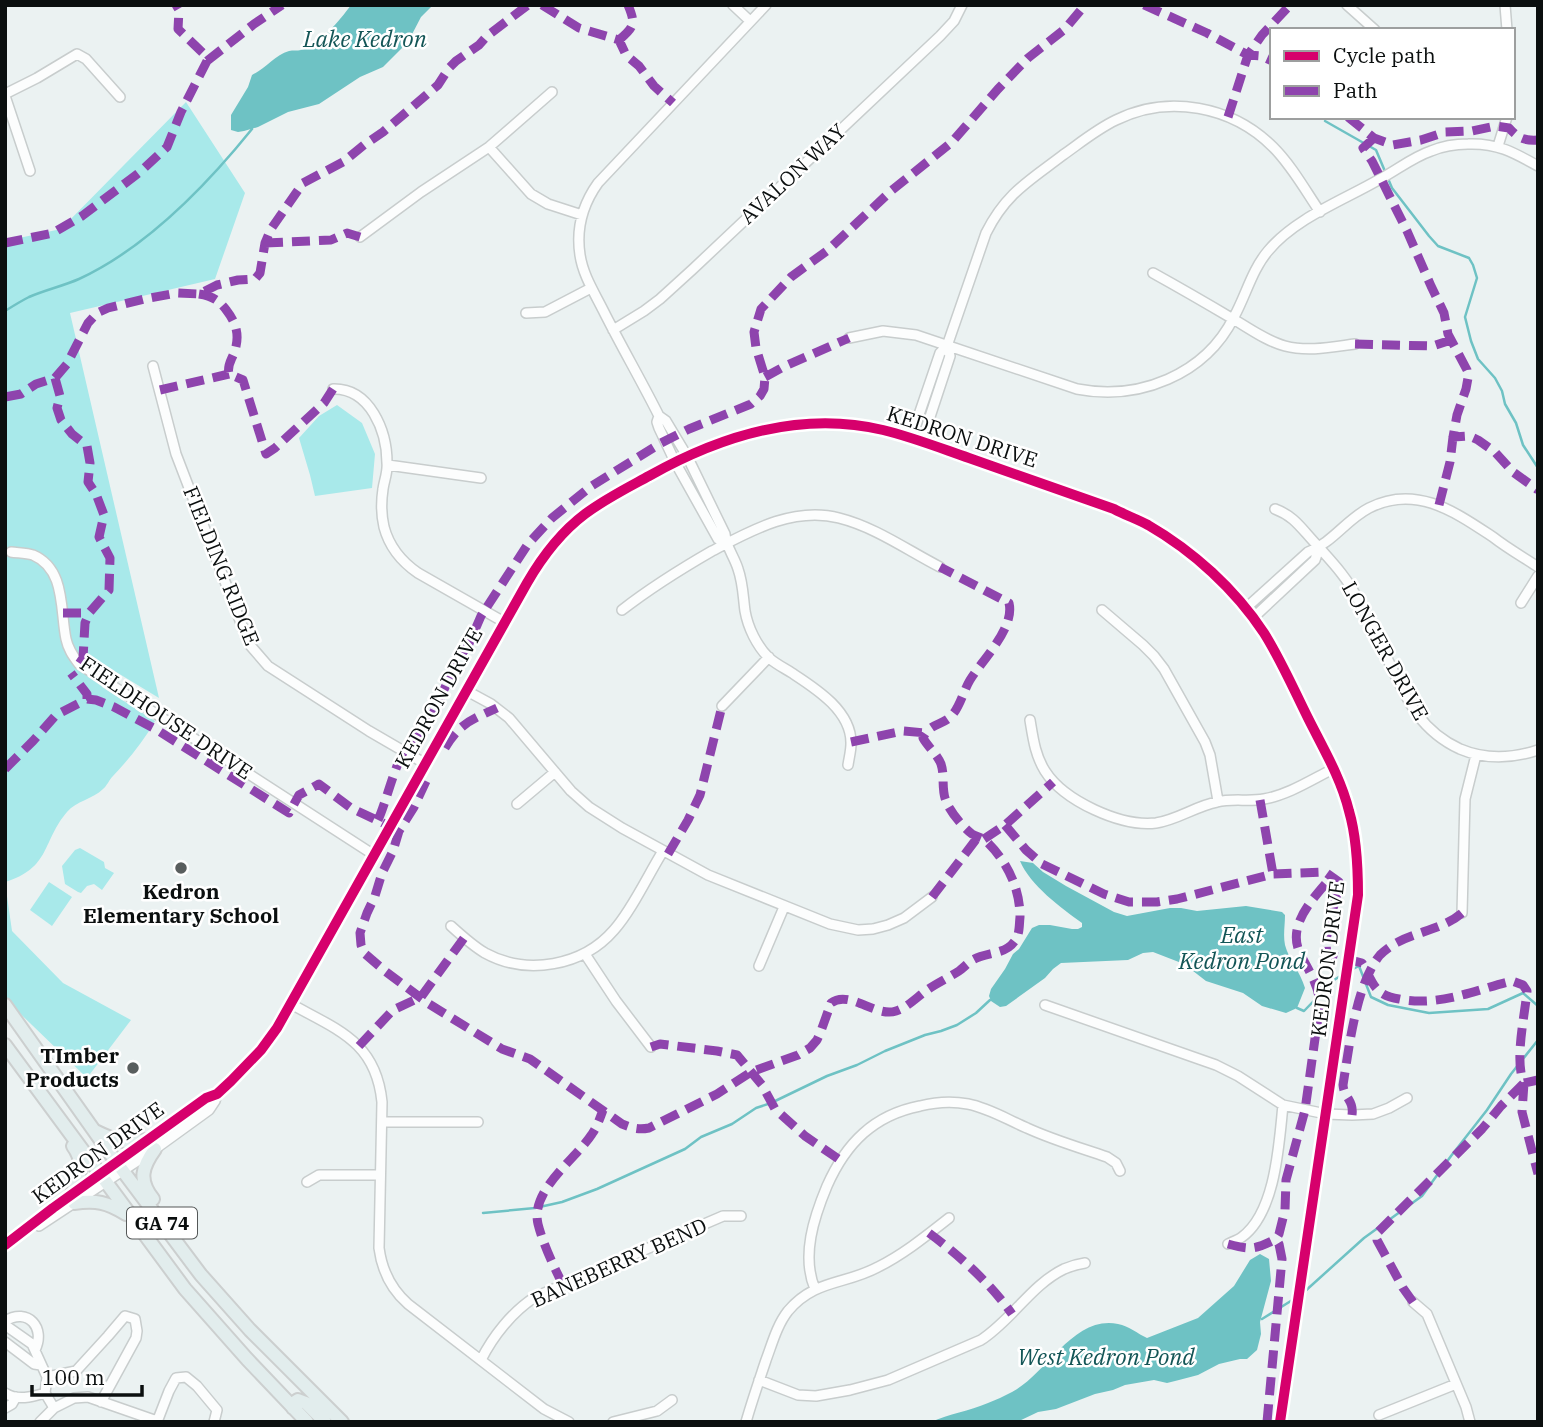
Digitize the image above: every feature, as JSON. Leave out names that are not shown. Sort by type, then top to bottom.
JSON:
[{"type":"main road","name":"GA 74","points":[[5,1005],[94,1130],[133,1218],[185,1289],[307,1422]]},
{"type":"main road","name":"GA 74","points":[[5,1045],[34,1084],[201,1275],[342,1422]]},
{"type":"main road","points":[[25,1072],[42,1086],[112,1173]]},
{"type":"main road","points":[[34,1084],[42,1104],[79,1155],[80,1172],[73,1199],[113,1205],[133,1218]]},
{"type":"main road","points":[[94,1130],[120,1142],[152,1145],[144,1167],[143,1180],[147,1191],[194,1255],[201,1275]]},
{"type":"main road","points":[[293,1408],[298,1399],[326,1422]]},
{"type":"street","points":[[733,5],[750,22]]},
{"type":"street","points":[[766,5],[589,195],[582,215],[580,255],[591,288],[659,416],[666,421],[687,456],[726,534],[726,544],[738,568],[743,587],[745,613],[751,631],[769,657],[819,691],[837,709],[851,742],[848,765]]},
{"type":"street","name":"AVALON WAY","points":[[613,330],[660,299],[693,269],[940,36],[954,21],[962,5]]},
{"type":"street","points":[[1347,5],[1373,28]]},
{"type":"street","points":[[1505,5],[1507,28]]},
{"type":"street","points":[[30,171],[5,95],[77,54],[86,59],[120,97]]},
{"type":"street","points":[[360,237],[489,146],[552,92]]},
{"type":"street","points":[[911,438],[940,353],[947,346],[994,217],[1019,187],[1091,134],[1116,120],[1134,112],[1163,106],[1213,111],[1241,123],[1273,147],[1320,212]]},
{"type":"street","points":[[1498,146],[1506,119]]},
{"type":"street","points":[[849,338],[883,331],[916,335],[1077,389],[1109,393],[1133,391],[1178,375],[1210,350],[1233,319],[1256,269],[1284,234],[1428,152],[1469,144],[1498,146],[1538,166]]},
{"type":"street","points":[[489,146],[531,194],[548,204],[582,215]]},
{"type":"street","points":[[1153,273],[1285,346],[1304,349],[1355,344]]},
{"type":"street","points":[[526,313],[545,313],[591,288]]},
{"type":"street","points":[[922,441],[950,356],[947,346]]},
{"type":"street","name":"FIELDING RIDGE","points":[[153,366],[176,454],[248,645],[268,666],[369,732],[424,763]]},
{"type":"street","points":[[333,389],[352,392],[368,405],[376,416],[386,446],[388,465],[383,491],[383,518],[386,534],[401,558],[418,573],[504,622]]},
{"type":"street","points":[[659,416],[659,428],[675,462],[718,540],[726,544]]},
{"type":"street","name":"KEDRON DRIVE","points":[[5,1247],[152,1145],[206,1098],[216,1094],[261,1049],[291,1004],[424,763],[536,568],[572,525],[612,496],[712,444],[775,427],[823,423],[854,425],[922,441],[1095,502],[1146,524],[1191,555],[1214,575],[1253,618],[1276,654],[1342,788],[1354,831],[1358,869],[1357,895],[1280,1422]]},
{"type":"street","points":[[388,465],[481,478]]},
{"type":"street","points":[[1246,608],[1308,552],[1319,548],[1372,506],[1392,501],[1412,499],[1449,509],[1538,567]]},
{"type":"street","name":"LONGER DRIVE","points":[[1275,509],[1289,514],[1346,580],[1416,714],[1438,737],[1476,755],[1490,758],[1520,756],[1538,750]]},
{"type":"street","points":[[622,610],[653,586],[726,544],[765,525],[811,515],[837,517],[878,533],[940,567]]},
{"type":"street","points":[[1253,618],[1315,560],[1319,548]]},
{"type":"street","name":"FIELDHOUSE DRIVE","points":[[10,552],[32,555],[47,564],[56,579],[66,641],[79,664],[374,855]]},
{"type":"street","points":[[1521,603],[1538,576]]},
{"type":"street","points":[[1102,611],[1154,656],[1169,678],[1205,742],[1218,801]]},
{"type":"street","points":[[722,706],[769,657]]},
{"type":"street","points":[[467,691],[509,718],[571,791],[589,807],[701,872],[830,924],[858,930],[873,929],[904,918],[932,897]]},
{"type":"street","points":[[1030,720],[1038,756],[1053,782],[1075,799],[1112,817],[1135,823],[1158,823],[1218,801],[1260,800],[1276,796],[1333,769]]},
{"type":"street","points":[[1462,913],[1465,799],[1476,755]]},
{"type":"street","points":[[517,804],[555,772]]},
{"type":"street","points":[[451,926],[486,954],[518,965],[570,960],[597,946],[616,929],[663,851]]},
{"type":"street","points":[[759,966],[784,907]]},
{"type":"street","points":[[585,954],[610,993],[651,1047]]},
{"type":"street","points":[[291,1004],[346,1035],[362,1050],[378,1079],[382,1102],[379,1248],[380,1259],[395,1291],[408,1304],[544,1409],[569,1422]]},
{"type":"street","points":[[1045,1005],[1216,1065],[1283,1105],[1326,1114],[1373,1114],[1407,1098]]},
{"type":"street","points":[[815,1289],[809,1276],[808,1257],[811,1236],[825,1191],[840,1160],[857,1138],[887,1116],[908,1108],[946,1102],[977,1107],[1047,1136],[1108,1157],[1116,1163],[1120,1171]]},
{"type":"street","points":[[1228,1244],[1245,1234],[1265,1206],[1276,1159],[1283,1105]]},
{"type":"street","points":[[382,1122],[478,1122]]},
{"type":"street","points":[[307,1182],[319,1175],[380,1175]]},
{"type":"street","name":"BANEBERRY BEND","points":[[481,1360],[517,1310],[535,1297],[723,1216],[741,1216]]},
{"type":"street","points":[[746,1422],[779,1325],[787,1313],[815,1289],[878,1268],[912,1247],[948,1218]]},
{"type":"street","points":[[759,1380],[798,1395],[816,1396],[888,1380],[981,1340],[1000,1326],[1052,1276],[1066,1268],[1085,1263]]},
{"type":"street","points":[[1413,1302],[1427,1314],[1470,1422]]},
{"type":"street","points":[[47,1377],[75,1371],[125,1315],[135,1319],[136,1338],[101,1402]]},
{"type":"street","points":[[35,1350],[38,1329],[29,1319],[19,1316],[5,1323],[32,1344],[47,1377],[44,1393],[54,1408]]},
{"type":"street","points":[[5,1342],[34,1364],[41,1365]]},
{"type":"street","points":[[40,1422],[54,1408],[74,1398],[88,1397],[157,1422],[176,1378],[186,1377],[217,1410],[214,1422]]},
{"type":"street","points":[[1379,1415],[1456,1384]]},
{"type":"street","points":[[5,1408],[12,1404],[9,1396],[31,1397],[44,1393]]},
{"type":"street","points":[[613,1422],[657,1411],[672,1400]]},
{"type":"shaded area","points":[[186,102],[245,193],[215,279],[70,313],[159,698],[93,658],[102,687],[155,721],[104,788],[67,812],[44,853],[31,869],[5,882],[5,241],[61,229]]},
{"type":"shaded area","points":[[337,405],[362,423],[375,454],[372,488],[315,496],[299,438],[319,416]]},
{"type":"shaded area","points":[[80,848],[104,862],[105,868],[114,873],[102,890],[94,884],[87,886],[81,893],[65,884],[62,866],[75,850]]},
{"type":"shaded area","points":[[5,882],[12,931],[63,983],[131,1020],[87,1078],[5,999]]},
{"type":"shaded area","points":[[49,882],[72,897],[52,926],[30,910]]},
{"type":"water","name":"Lake Kedron","points":[[351,5],[433,5],[421,17],[408,42],[383,67],[360,77],[319,104],[288,112],[258,127],[238,132],[231,130],[231,115],[252,75],[284,53],[308,48],[335,25]]},
{"type":"water","name":"East Kedron Pond","points":[[1020,861],[1033,863],[1066,886],[1114,912],[1127,916],[1170,908],[1197,911],[1246,906],[1282,912],[1285,915],[1285,945],[1305,988],[1297,1008],[1286,1013],[1262,1006],[1243,993],[1206,981],[1184,964],[1153,952],[1128,960],[1061,963],[1045,978],[1006,1006],[1000,1007],[991,1001],[991,989],[1032,928],[1039,925],[1072,929],[1082,927],[1082,923],[1038,887]]},
{"type":"water","name":"West Kedron Pond","points":[[1260,1254],[1269,1259],[1271,1281],[1260,1322],[1261,1334],[1257,1350],[1247,1359],[1219,1364],[1198,1375],[1167,1383],[1154,1380],[1125,1385],[1056,1409],[1038,1412],[1017,1422],[931,1422],[981,1406],[1012,1392],[1025,1384],[1061,1348],[1087,1328],[1118,1324],[1147,1338],[1198,1318],[1234,1286],[1250,1260]]},
{"type":"waterway","points":[[1325,121],[1376,150],[1392,188],[1429,236],[1438,246],[1469,258],[1477,278],[1465,317],[1471,341],[1478,359],[1495,378],[1502,391],[1523,445],[1538,468]]},
{"type":"waterway","points":[[5,311],[29,297],[79,279],[128,251],[195,193],[252,129]]},
{"type":"waterway","points":[[1351,970],[1359,966],[1371,997],[1388,1005],[1429,1013],[1488,1009],[1523,993],[1538,1006]]},
{"type":"waterway","points":[[1297,1008],[1304,1011],[1342,975]]},
{"type":"waterway","points":[[483,1213],[535,1208],[562,1202],[597,1189],[685,1149],[701,1137],[732,1124],[756,1108],[885,1051],[957,1025],[990,1000]]},
{"type":"waterway","points":[[1303,1293],[1364,1238],[1422,1196],[1538,1040]]},
{"type":"waterway","points":[[1262,1319],[1294,1299]]},
{"type":"marked path","points":[[5,243],[53,233],[82,216],[140,172],[167,147],[207,61],[204,54],[178,29],[179,10],[176,5]]},
{"type":"marked path","points":[[207,61],[282,5]]},
{"type":"marked path","points":[[55,378],[67,364],[88,323],[97,313],[144,299],[177,293],[199,294],[217,285],[255,279],[260,273],[265,243],[271,229],[303,183],[343,162],[383,132],[438,85],[456,61],[528,5]]},
{"type":"marked path","points":[[542,5],[579,28],[619,40],[626,55],[673,103]]},
{"type":"marked path","points":[[619,40],[632,25],[628,5]]},
{"type":"marked path","points":[[378,820],[402,755],[412,740],[425,731],[481,616],[528,544],[552,518],[590,487],[661,443],[751,404],[760,396],[765,377],[754,332],[761,309],[791,277],[828,250],[891,191],[952,142],[1028,58],[1065,29],[1085,5]]},
{"type":"marked path","points":[[1144,5],[1248,55],[1270,60]]},
{"type":"marked path","points":[[1228,117],[1248,55],[1262,35],[1290,5]]},
{"type":"marked path","points":[[1350,119],[1374,138],[1393,145],[1445,132],[1472,131],[1496,126],[1509,128],[1525,139],[1538,140]]},
{"type":"marked path","points":[[1374,138],[1363,148],[1407,231],[1444,313],[1448,334],[1467,370],[1466,389],[1453,437],[1469,436],[1478,440],[1495,452],[1513,472],[1538,490]]},
{"type":"marked path","points":[[265,243],[331,240],[347,233],[360,237]]},
{"type":"marked path","points":[[199,294],[218,301],[233,321],[237,342],[229,374],[243,380],[266,454],[324,403],[333,389]]},
{"type":"marked path","points":[[765,377],[849,338]]},
{"type":"marked path","points":[[1355,344],[1433,346],[1451,340]]},
{"type":"marked path","points":[[160,390],[229,374]]},
{"type":"marked path","points":[[55,378],[60,396],[57,408],[61,420],[72,434],[87,446],[90,463],[88,482],[104,515],[99,537],[110,558],[109,590],[89,613],[85,623],[83,658],[79,664]]},
{"type":"marked path","points":[[5,397],[21,394],[36,384],[55,378]]},
{"type":"marked path","points":[[1439,505],[1450,462],[1453,437]]},
{"type":"marked path","points":[[426,781],[399,831],[367,913],[360,933],[364,953],[429,1004],[502,1049],[530,1059],[622,1124],[649,1128],[717,1094],[751,1072],[810,1048],[817,1040],[831,1003],[846,999],[880,1011],[896,1011],[971,961],[1005,949],[1016,939],[1020,917],[1018,896],[1011,876],[993,849],[968,831],[950,810],[943,787],[941,764],[923,738],[929,729],[949,718],[955,711],[970,680],[1003,633],[1010,613],[1009,603],[940,567]]},
{"type":"marked path","points":[[63,613],[89,613]]},
{"type":"marked path","points":[[5,769],[56,715],[87,699],[87,694],[71,673]]},
{"type":"marked path","points":[[87,699],[114,707],[157,730],[289,813],[299,795],[319,784],[351,808],[385,824]]},
{"type":"marked path","points":[[668,854],[700,795],[722,706]]},
{"type":"marked path","points":[[445,748],[467,723],[497,708]]},
{"type":"marked path","points":[[851,742],[903,731],[926,733]]},
{"type":"marked path","points":[[984,839],[1005,825],[1053,782]]},
{"type":"marked path","points":[[1260,800],[1273,874]]},
{"type":"marked path","points":[[1005,825],[1042,864],[1104,894],[1129,902],[1177,899],[1273,874],[1325,872],[1339,882],[1328,927],[1327,954],[1362,963],[1374,985],[1384,994],[1399,999],[1428,1001],[1512,981],[1523,985],[1527,991],[1520,1051],[1521,1074],[1524,1083],[1538,1080]]},
{"type":"marked path","points":[[932,897],[978,837]]},
{"type":"marked path","points":[[1267,1422],[1282,1259],[1276,1239],[1285,1210],[1286,1180],[1305,1110],[1320,1003],[1315,983],[1300,953],[1297,932],[1304,912],[1332,876]]},
{"type":"marked path","points":[[1352,1115],[1352,1106],[1343,1085],[1359,999],[1372,967],[1380,955],[1393,945],[1447,923],[1462,913]]},
{"type":"marked path","points":[[359,1046],[393,1010],[421,997],[464,938]]},
{"type":"marked path","points":[[651,1047],[660,1044],[737,1055],[762,1085],[775,1109],[805,1136],[840,1160]]},
{"type":"marked path","points":[[1524,1083],[1522,1112],[1538,1174]]},
{"type":"marked path","points":[[1413,1302],[1377,1240],[1377,1233],[1482,1129],[1524,1083]]},
{"type":"marked path","points":[[563,1285],[543,1239],[537,1211],[547,1187],[592,1134],[603,1110]]},
{"type":"marked path","points":[[929,1233],[974,1270],[1012,1314]]},
{"type":"marked path","points":[[1228,1244],[1252,1248],[1276,1239]]},
{"type":"cycle path","points":[[5,1245],[206,1098],[217,1094],[261,1050],[277,1028],[527,583],[546,554],[576,521],[624,489],[704,449],[732,439],[791,425],[852,425],[915,439],[1114,509],[1165,535],[1212,572],[1253,617],[1282,664],[1336,775],[1346,799],[1354,832],[1358,895],[1280,1422]]},
{"type":"place","name":"Kedron Elementary School","points":[[181,868]]},
{"type":"place","name":"TImber Products","points":[[133,1068]]}]
